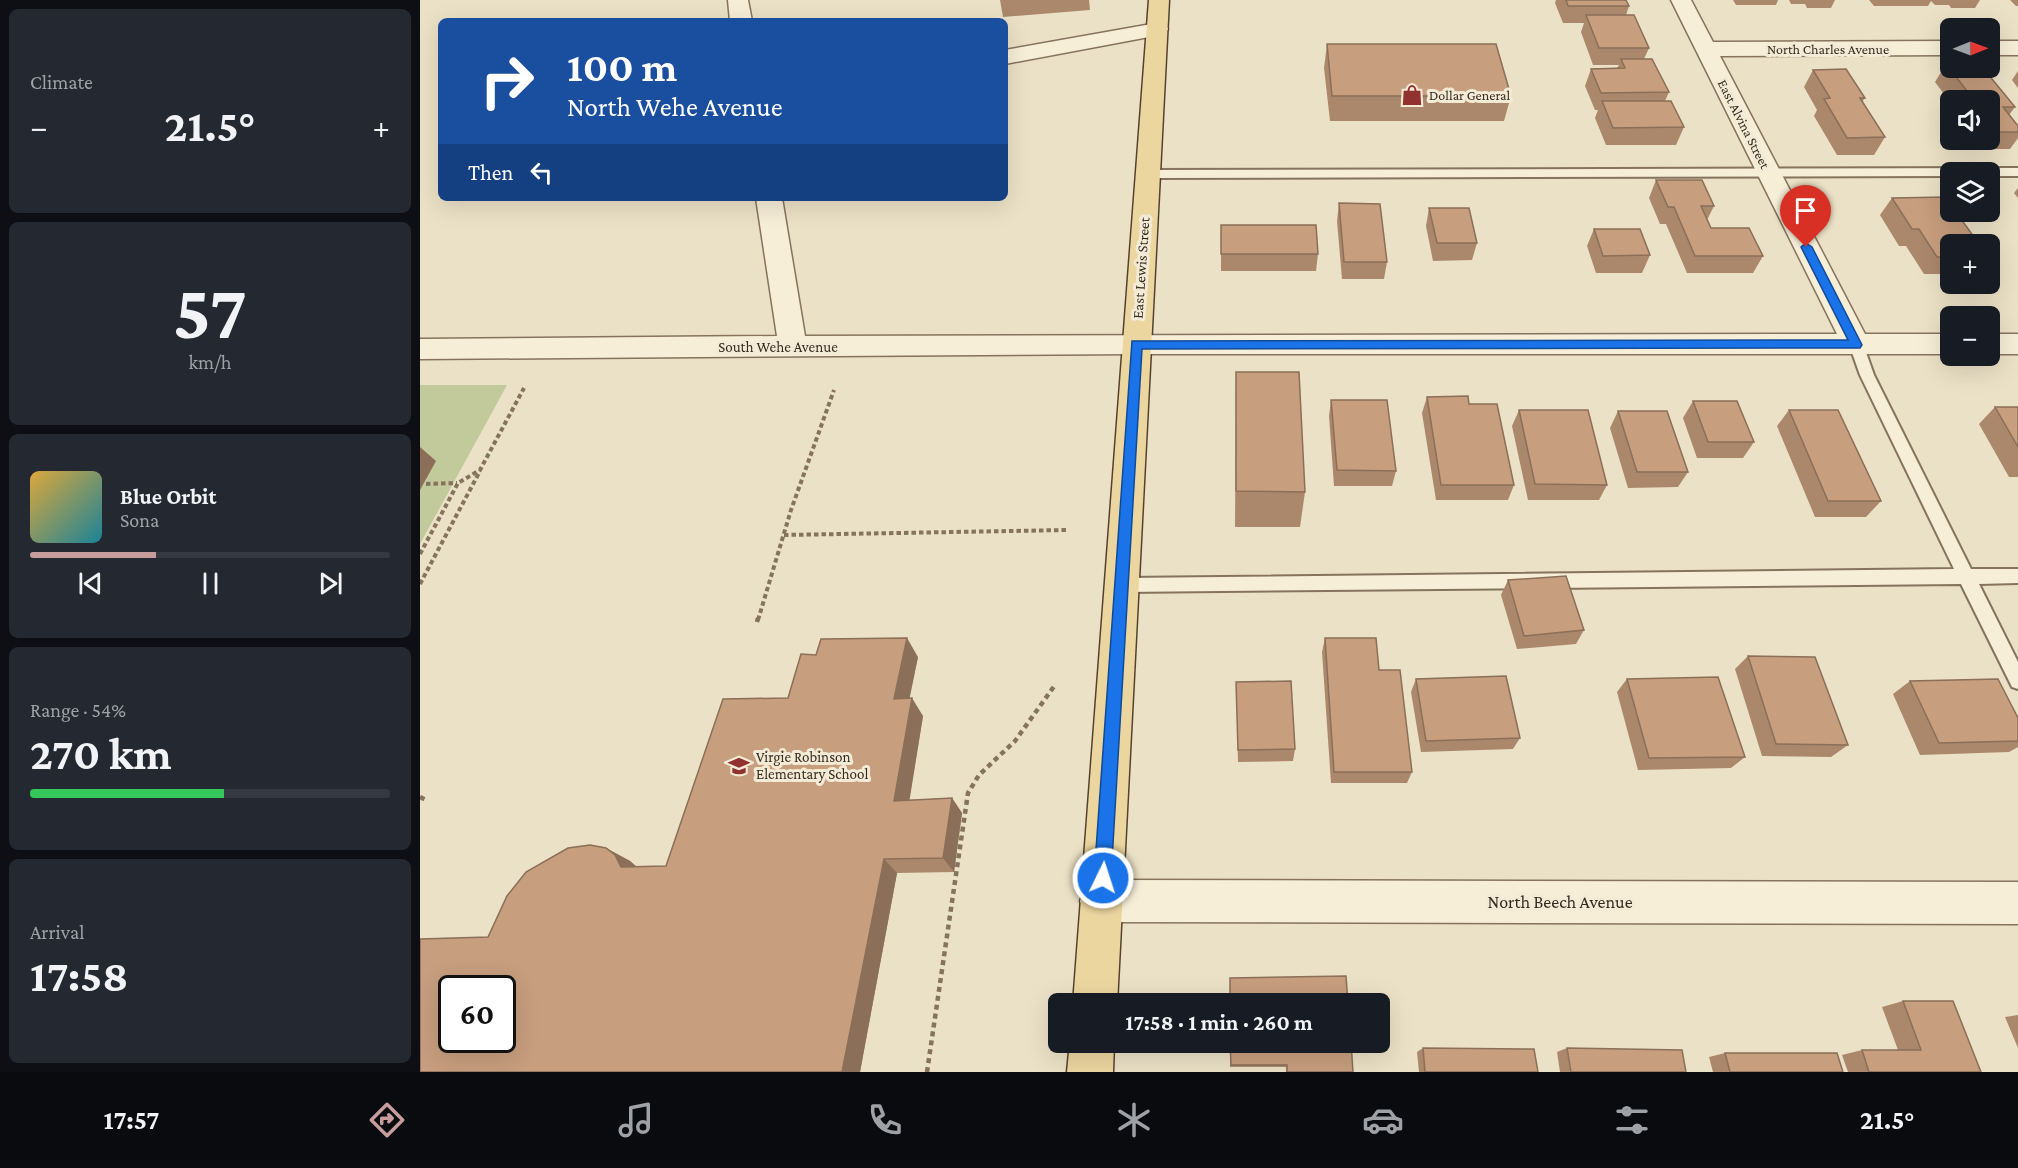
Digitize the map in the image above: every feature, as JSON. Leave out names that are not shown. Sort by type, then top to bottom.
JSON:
[{"type":"main road","name":"East Lewis Street","points":[[1096,993],[1159,0]]},
{"type":"main road","points":[[1090,1072],[1091,1053]]},
{"type":"street","points":[[738,0],[741,18]]},
{"type":"street","name":"East Alvina Street","points":[[1681,0],[1856,345]]},
{"type":"street","points":[[1008,56],[1157,29]]},
{"type":"street","name":"North Charles Avenue","points":[[1706,49],[1940,48]]},
{"type":"street","points":[[2000,48],[2018,48]]},
{"type":"street","points":[[769,201],[793,346]]},
{"type":"street","name":"South Wehe Avenue","points":[[420,349],[1136,344],[1940,345]]},
{"type":"street","points":[[2000,345],[2018,345]]},
{"type":"street","name":"North Beech Avenue","points":[[1101,901],[2018,903]]},
{"type":"lane","points":[[1147,174],[2018,172]]},
{"type":"lane","points":[[1856,345],[1867,375],[1964,576],[2018,681]]},
{"type":"lane","points":[[1123,585],[2018,576]]},
{"type":"path","points":[[420,584],[524,388]]},
{"type":"path","points":[[757,622],[834,390]]},
{"type":"path","points":[[426,484],[458,483],[480,470]]},
{"type":"path","points":[[420,554],[458,483]]},
{"type":"path","points":[[784,535],[1067,530]]},
{"type":"path","points":[[927,1072],[968,793],[979,775],[1016,741],[1055,685]]},
{"type":"path","points":[[420,797],[428,801]]},
{"type":"green space","points":[[420,385],[507,385],[420,544]]},
{"type":"building","points":[[1566,0],[1626,0],[1629,6],[1568,6]]},
{"type":"building","points":[[1586,15],[1634,15],[1649,48],[1599,48]]},
{"type":"building","points":[[1327,44],[1496,44],[1511,96],[1332,96]]},
{"type":"building","points":[[1621,59],[1652,59],[1669,92],[1601,93],[1591,69],[1625,68]]},
{"type":"building","points":[[1846,69],[1865,98],[1860,98],[1885,137],[1847,138],[1824,99],[1830,98],[1813,70]]},
{"type":"building","points":[[1957,78],[1991,78],[2015,107],[2003,107],[2018,126],[2018,132],[2000,132],[2000,90],[1966,90]]},
{"type":"building","points":[[1602,101],[1671,101],[1684,127],[1613,128]]},
{"type":"building","points":[[1656,180],[1702,180],[1714,206],[1701,206],[1711,228],[1749,228],[1763,256],[1695,256],[1674,207],[1668,207]]},
{"type":"building","points":[[1940,197],[1940,222],[1963,222],[1972,234],[1940,234],[1940,257],[1937,257],[1919,229],[1912,229],[1892,198]]},
{"type":"building","points":[[1339,203],[1380,204],[1387,262],[1344,262]]},
{"type":"building","points":[[1429,208],[1469,208],[1477,243],[1437,243]]},
{"type":"building","points":[[1221,225],[1316,225],[1318,254],[1221,254]]},
{"type":"building","points":[[1594,229],[1640,229],[1650,255],[1603,256]]},
{"type":"building","points":[[1236,372],[1299,372],[1305,492],[1236,491]]},
{"type":"building","points":[[1468,396],[1469,404],[1497,404],[1514,485],[1441,485],[1427,397]]},
{"type":"building","points":[[1331,400],[1387,400],[1396,471],[1337,470]]},
{"type":"building","points":[[1693,401],[1737,401],[1754,442],[1708,442]]},
{"type":"building","points":[[1995,407],[2018,407],[2018,447]]},
{"type":"building","points":[[1519,410],[1588,410],[1607,485],[1535,484]]},
{"type":"building","points":[[1789,410],[1838,410],[1881,501],[1828,501]]},
{"type":"building","points":[[1618,411],[1667,411],[1688,472],[1637,472]]},
{"type":"building","points":[[1566,576],[1584,630],[1524,636],[1508,580]]},
{"type":"building","points":[[907,638],[894,699],[912,698],[894,801],[952,798],[943,858],[884,859],[842,1072],[420,1072],[420,939],[488,937],[507,896],[526,872],[568,848],[590,845],[606,848],[615,855],[621,867],[666,866],[723,699],[788,698],[801,654],[816,655],[821,639]]},
{"type":"building","points":[[1325,638],[1376,638],[1379,670],[1400,670],[1412,772],[1334,772]]},
{"type":"building","points":[[1748,656],[1815,657],[1848,745],[1776,744]]},
{"type":"building","points":[[1506,676],[1520,738],[1426,741],[1416,679]]},
{"type":"building","points":[[1718,677],[1745,757],[1649,758],[1627,679]]},
{"type":"building","points":[[1998,679],[2018,718],[2018,741],[1939,743],[1910,681]]},
{"type":"building","points":[[1291,681],[1295,749],[1238,750],[1236,682]]},
{"type":"building","points":[[1346,976],[1347,993],[1230,993],[1230,978]]},
{"type":"building","points":[[1903,1001],[1953,1001],[1981,1072],[1869,1072],[1862,1050],[1921,1050]]},
{"type":"building","points":[[1423,1048],[1534,1049],[1538,1072],[1425,1072]]},
{"type":"building","points":[[1567,1048],[1682,1050],[1686,1072],[1571,1072]]},
{"type":"building","points":[[1230,1053],[1352,1053],[1353,1072],[1287,1072],[1287,1065],[1231,1065]]},
{"type":"building","points":[[1725,1053],[1837,1053],[1843,1072],[1730,1072]]},
{"type":"place","name":"Dollar General","points":[[1412,95]]},
{"type":"place","name":"Virgie Robinson Elementary School","points":[[739,766]]},
{"type":"route","points":[[1103,878],[1123,585],[1136,344],[1856,345],[1806,247]]}]
